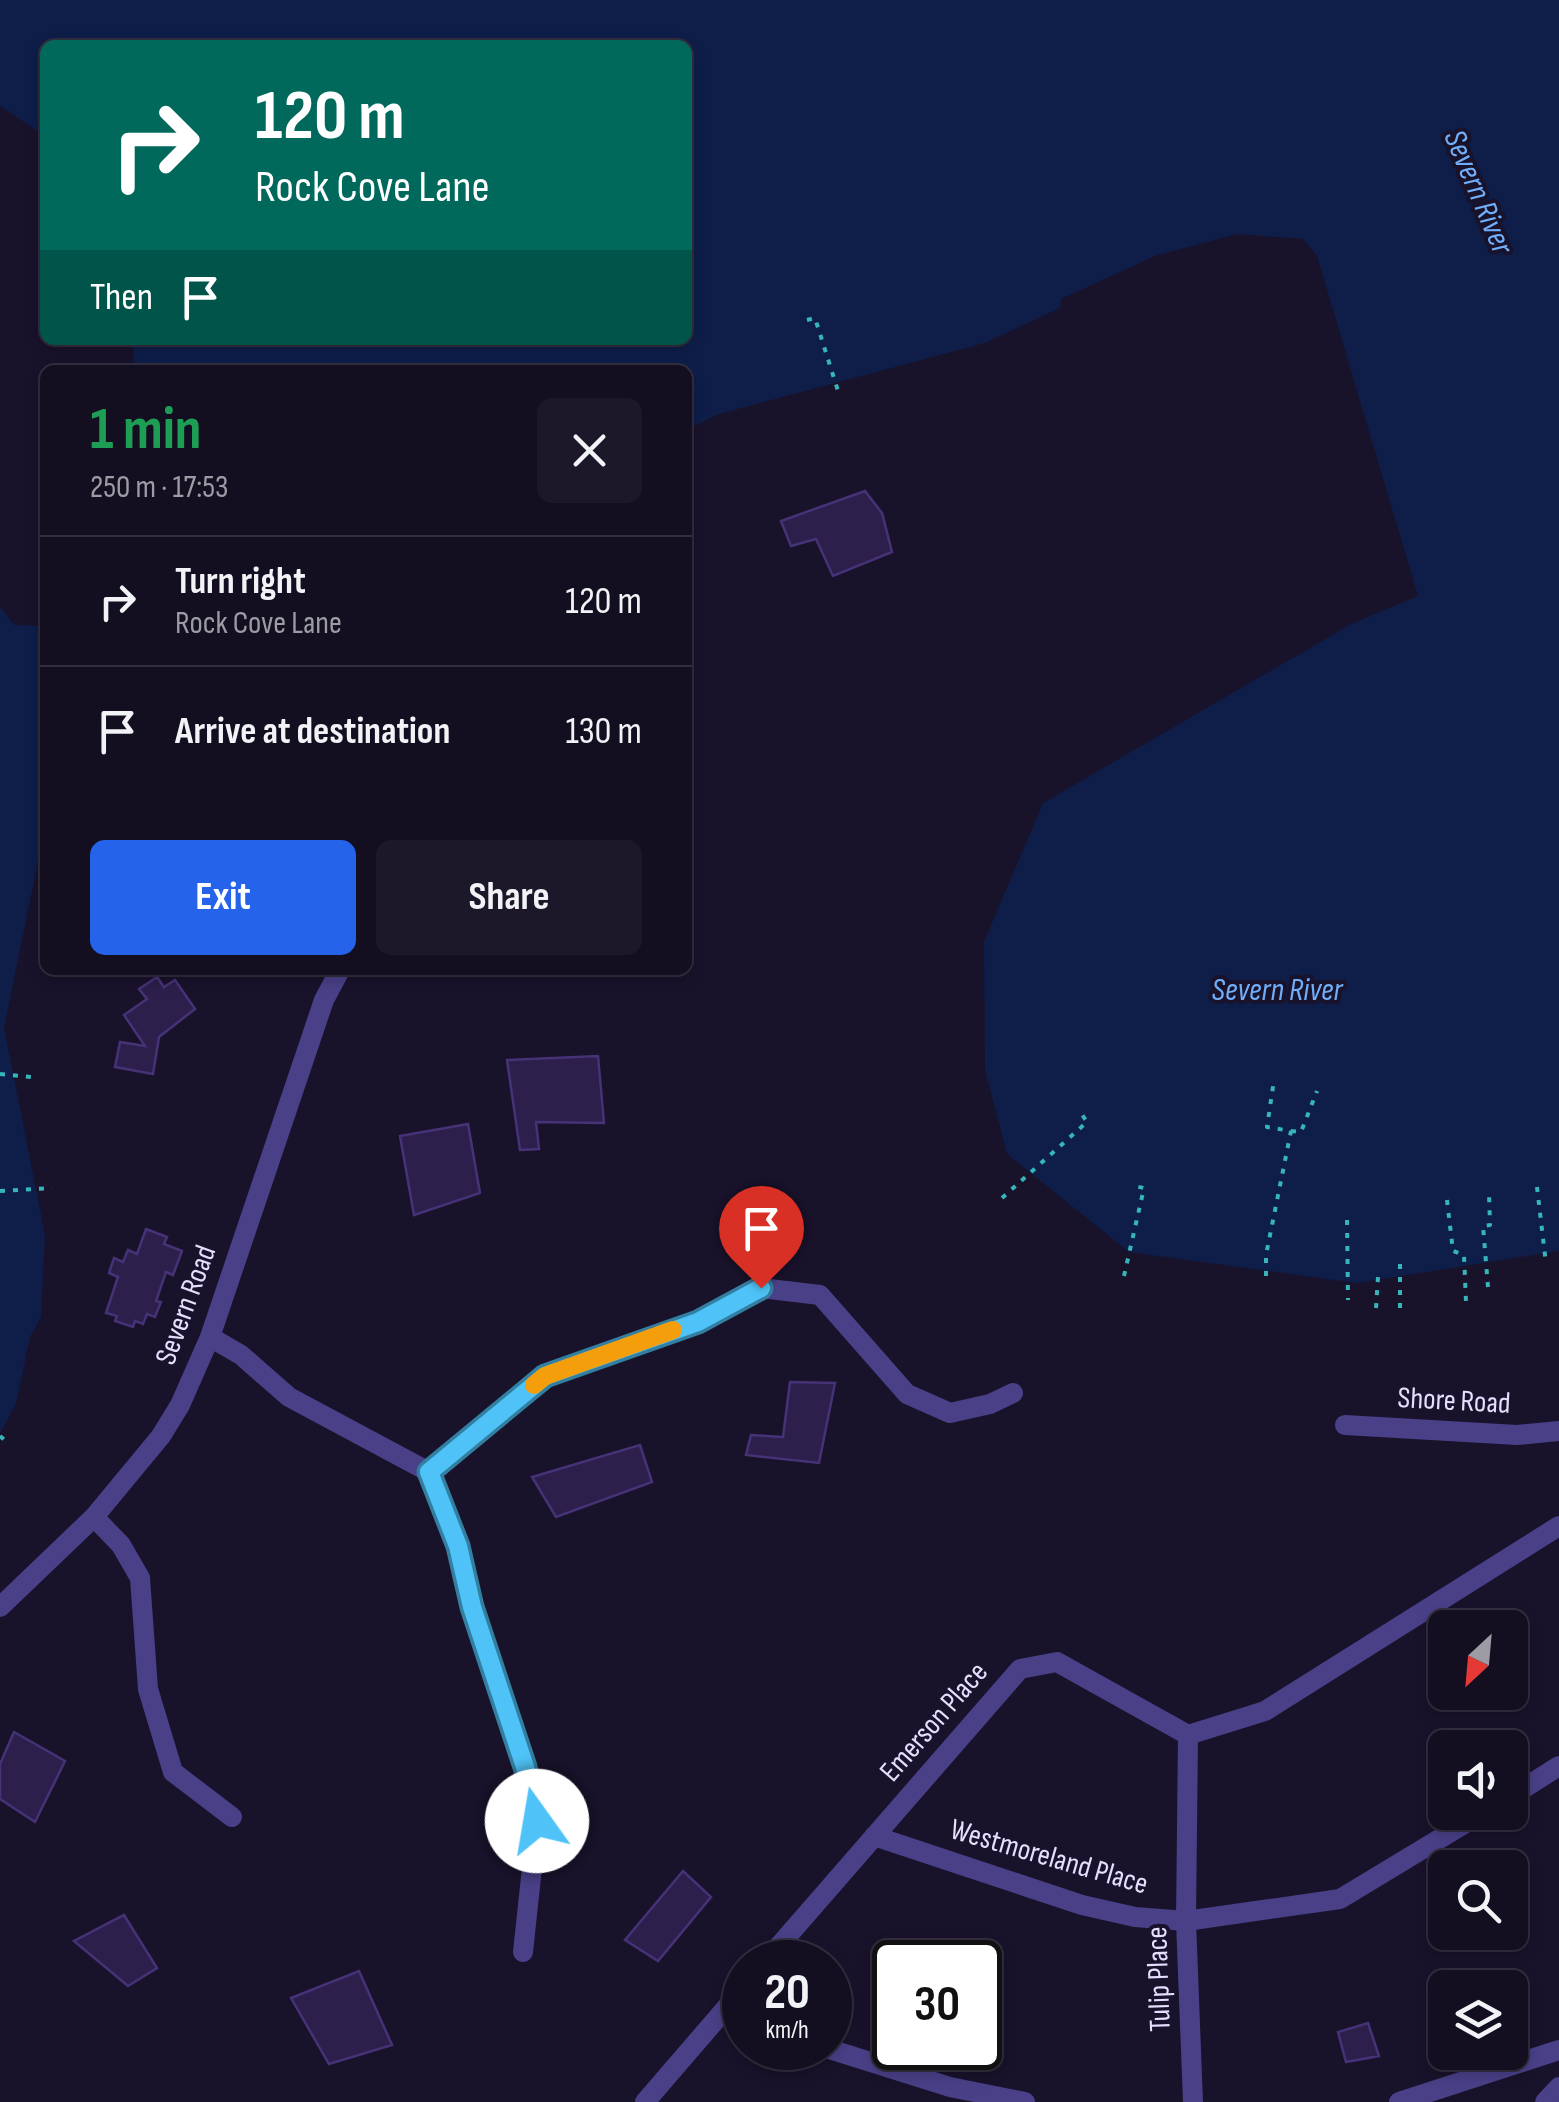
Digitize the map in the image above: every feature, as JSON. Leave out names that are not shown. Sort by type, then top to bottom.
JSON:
[{"type":"street","name":"Severn Road","points":[[0,1606],[94,1516],[161,1436],[180,1405],[210,1337],[324,1000],[337,975]]},
{"type":"street","points":[[429,1472],[545,1376],[698,1322],[761,1288],[820,1295],[907,1394],[950,1413],[990,1404],[1013,1393]]},
{"type":"street","points":[[210,1337],[241,1355],[290,1397],[429,1472],[458,1546],[472,1607],[525,1767],[537,1821],[523,1952]]},
{"type":"street","name":"Shore Road","points":[[1346,1425],[1517,1435],[1559,1431]]},
{"type":"street","points":[[94,1516],[121,1545],[140,1578],[148,1689],[173,1772],[232,1817]]},
{"type":"street","points":[[1188,1734],[1265,1711],[1559,1526]]},
{"type":"street","name":"Emerson Place","points":[[784,1940],[1020,1669],[1057,1662],[1188,1734]]},
{"type":"street","name":"Tulip Place","points":[[1188,1734],[1186,1922],[1194,2102]]},
{"type":"street","points":[[1528,1785],[1559,1766]]},
{"type":"street","name":"Westmoreland Place","points":[[874,1836],[1082,1905],[1135,1917],[1186,1922],[1340,1899],[1454,1830]]},
{"type":"street","points":[[644,2102],[722,2014]]},
{"type":"street","points":[[1399,2102],[1559,2050]]},
{"type":"street","points":[[852,2058],[943,2095],[1025,2102]]},
{"type":"street","points":[[1545,2102],[1559,2087]]},
{"type":"path","points":[[808,320],[816,318],[839,394]]},
{"type":"path","points":[[0,1074],[30,1077]]},
{"type":"path","points":[[1274,1080],[1266,1126],[1301,1132],[1317,1091]]},
{"type":"path","points":[[1002,1198],[1088,1122],[1081,1114]]},
{"type":"path","points":[[1266,1276],[1266,1255],[1291,1131]]},
{"type":"path","points":[[1124,1276],[1144,1188],[1134,1186]]},
{"type":"path","points":[[0,1191],[52,1188]]},
{"type":"path","points":[[1537,1188],[1546,1264]]},
{"type":"path","points":[[1488,1288],[1483,1226],[1490,1224],[1489,1192]]},
{"type":"path","points":[[1447,1200],[1453,1251],[1464,1254],[1466,1302]]},
{"type":"path","points":[[1347,1220],[1348,1300]]},
{"type":"path","points":[[1400,1264],[1400,1315]]},
{"type":"path","points":[[1376,1308],[1378,1277]]},
{"type":"path","points":[[0,1436],[9,1444]]},
{"type":"water","name":"Severn River","points":[[0,0],[1559,0],[1559,1251],[1357,1283],[1129,1252],[1007,1154],[985,1070],[984,942],[1043,803],[1353,623],[1418,596],[1317,256],[1303,239],[1237,234],[1155,256],[1061,299],[1060,308],[985,343],[719,414],[692,427],[692,365],[133,365],[132,345],[692,345],[692,40],[40,40],[40,133],[0,106]]},
{"type":"water","points":[[0,606],[14,625],[40,626],[40,856],[4,1028],[45,1235],[41,1317],[30,1337],[16,1404],[0,1433]]},
{"type":"building","points":[[865,491],[882,513],[892,552],[833,576],[816,539],[791,546],[781,521]]},
{"type":"building","points":[[157,977],[164,987],[175,980],[195,1009],[159,1037],[153,1074],[115,1067],[120,1042],[145,1046],[124,1015],[147,999],[139,989]]},
{"type":"building","points":[[598,1056],[604,1123],[536,1122],[539,1149],[520,1150],[507,1060]]},
{"type":"building","points":[[468,1124],[480,1193],[414,1215],[400,1136]]},
{"type":"building","points":[[146,1229],[167,1237],[164,1244],[182,1251],[173,1275],[166,1272],[155,1317],[147,1314],[143,1324],[135,1321],[133,1327],[106,1313],[118,1277],[109,1273],[114,1258],[123,1262],[128,1250],[137,1254]]},
{"type":"building","points":[[790,1382],[835,1383],[819,1463],[746,1455],[751,1435],[783,1437]]},
{"type":"building","points":[[640,1445],[652,1482],[556,1517],[532,1477]]},
{"type":"building","points":[[14,1732],[65,1761],[35,1822],[0,1799],[0,1764]]},
{"type":"building","points":[[683,1871],[711,1897],[658,1961],[625,1940]]},
{"type":"building","points":[[124,1915],[157,1968],[128,1986],[74,1941]]},
{"type":"building","points":[[359,1971],[392,2045],[329,2064],[291,1998]]},
{"type":"building","points":[[1368,2023],[1379,2056],[1346,2062],[1338,2032]]},
{"type":"slow traffic","points":[[534,1385],[545,1376],[673,1330]]},
{"type":"route","points":[[537,1821],[525,1767],[472,1607],[458,1546],[429,1472],[545,1376],[698,1322],[761,1288]]}]
